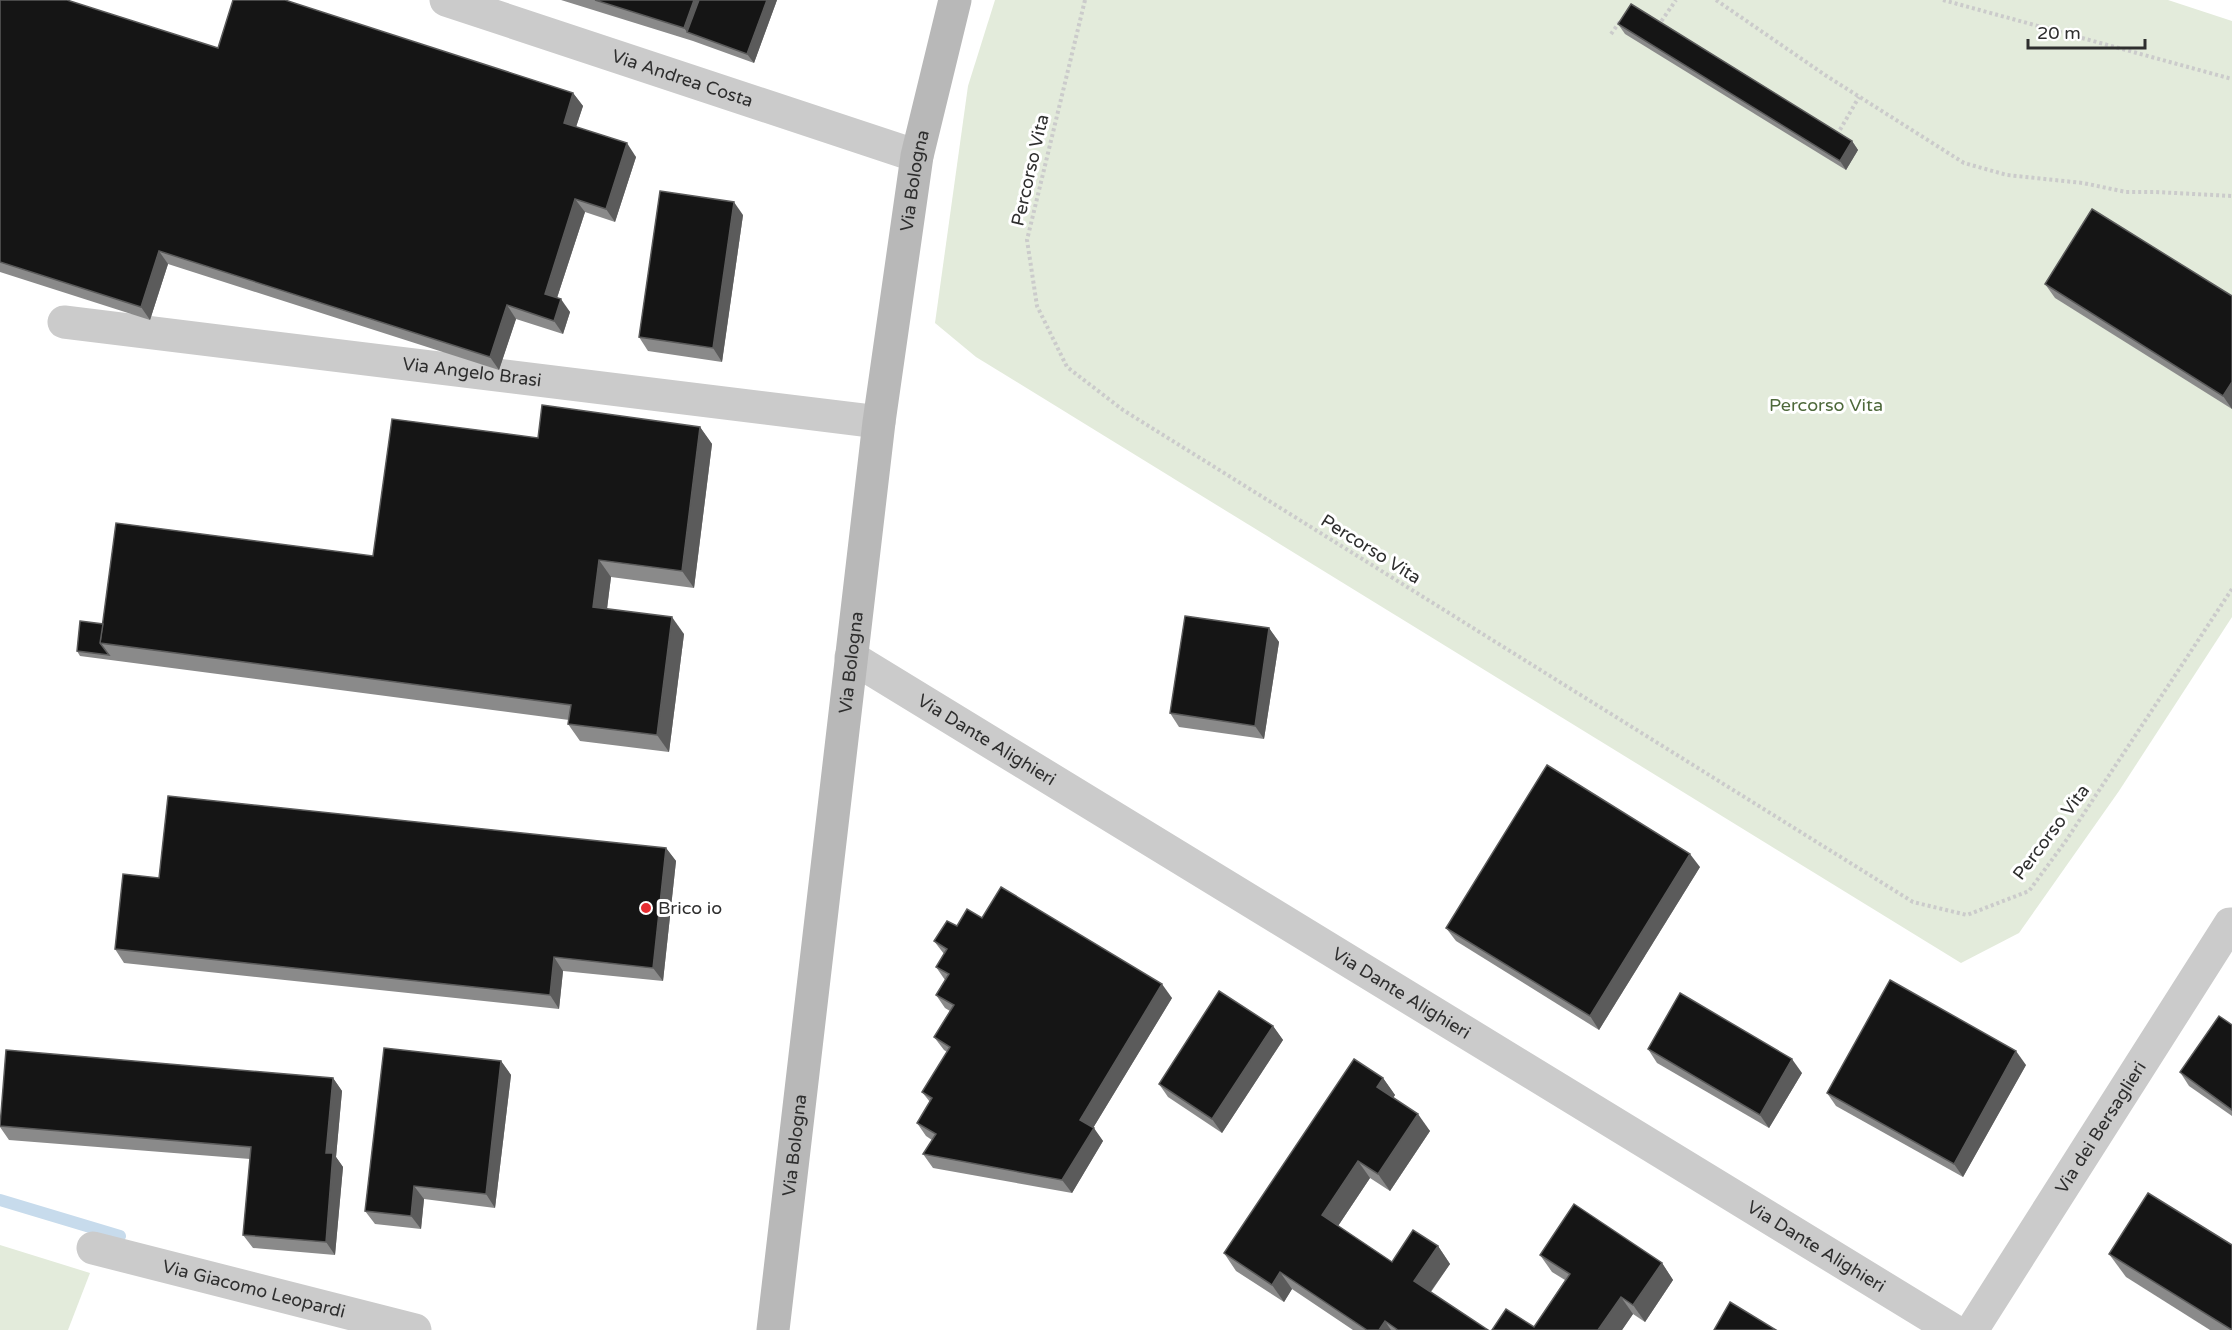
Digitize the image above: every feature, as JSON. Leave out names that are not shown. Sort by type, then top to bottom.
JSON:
[{"type":"main road","name":"Via Bologna","points":[[773,1330],[879,422],[917,156],[955,0]]},
{"type":"street","name":"Via Andrea Costa","points":[[446,0],[917,156]]},
{"type":"street","name":"Via Angelo Brasi","points":[[64,322],[879,422]]},
{"type":"street","name":"Via Dante Alighieri","points":[[850,657],[1953,1330]]},
{"type":"street","name":"Via dei Bersaglieri","points":[[1972,1330],[2231,924]]},
{"type":"street","name":"Via Giacomo Leopardi","points":[[93,1248],[415,1330]]},
{"type":"path","name":"Percorso Vita","points":[[1085,0],[1027,240],[1037,306],[1067,367],[1123,410],[1913,902],[1967,915],[2029,891],[2065,842],[2232,589]]},
{"type":"path","points":[[1658,26],[1676,0]]},
{"type":"path","points":[[1716,0],[1859,97],[1964,163],[2007,175],[2083,183],[2126,192],[2232,196]]},
{"type":"path","points":[[1943,0],[2232,79]]},
{"type":"path","points":[[1611,34],[1623,17]]},
{"type":"path","points":[[1836,136],[1859,97]]},
{"type":"green space","name":"Percorso Vita","points":[[995,0],[2168,0],[2232,21],[2232,617],[2119,791],[2019,933],[1961,963],[976,357],[935,323],[968,86]]},
{"type":"green space","points":[[0,1245],[90,1273],[68,1330],[0,1330]]},
{"type":"building","points":[[0,0],[67,0],[218,48],[233,0],[285,0],[573,93],[564,123],[627,143],[606,209],[575,199],[545,294],[561,299],[554,321],[507,305],[490,357],[159,251],[141,307],[0,262]]},
{"type":"building","points":[[595,0],[694,0],[684,28]]},
{"type":"building","points":[[699,0],[767,0],[747,54],[687,32]]},
{"type":"building","points":[[1631,4],[1852,141],[1840,161],[1618,24]]},
{"type":"building","points":[[660,191],[734,202],[713,348],[639,337]]},
{"type":"building","points":[[2092,209],[2232,296],[2232,382],[2223,396],[2045,284]]},
{"type":"building","points":[[542,405],[700,427],[682,571],[599,560],[593,607],[672,617],[657,735],[568,724],[571,705],[100,643],[116,523],[373,556],[392,419],[538,438]]},
{"type":"building","points":[[1185,616],[1269,628],[1255,726],[1170,713]]},
{"type":"building","points":[[80,621],[103,624],[100,643],[109,655],[77,651]]},
{"type":"building","points":[[1547,765],[1690,854],[1590,1016],[1446,928]]},
{"type":"building","points":[[168,796],[666,848],[653,968],[554,957],[550,995],[115,949],[123,874],[159,878]]},
{"type":"building","points":[[1001,887],[1162,984],[1080,1120],[1094,1128],[1062,1180],[923,1154],[936,1134],[917,1123],[932,1098],[922,1092],[950,1047],[934,1037],[954,1005],[936,995],[949,974],[936,967],[947,949],[934,941],[947,921],[957,926],[967,909],[982,918]]},
{"type":"building","points":[[1890,980],[2016,1051],[1954,1164],[1827,1093]]},
{"type":"building","points":[[1219,991],[1273,1026],[1212,1119],[1159,1084]]},
{"type":"building","points":[[1680,993],[1792,1059],[1760,1115],[1648,1049]]},
{"type":"building","points":[[2219,1016],[2232,1025],[2232,1110],[2180,1072]]},
{"type":"building","points":[[384,1048],[501,1061],[486,1194],[414,1186],[411,1216],[365,1211]]},
{"type":"building","points":[[6,1050],[333,1078],[326,1153],[333,1153],[326,1242],[243,1235],[251,1147],[0,1126]]},
{"type":"building","points":[[1354,1059],[1383,1078],[1377,1087],[1418,1114],[1378,1174],[1358,1161],[1322,1215],[1392,1262],[1413,1230],[1438,1246],[1414,1281],[1488,1330],[1398,1330],[1385,1321],[1379,1330],[1367,1330],[1280,1272],[1272,1285],[1224,1253]]},
{"type":"building","points":[[2148,1193],[2232,1245],[2232,1330],[2109,1254]]},
{"type":"building","points":[[1574,1204],[1662,1263],[1633,1305],[1621,1297],[1598,1330],[1492,1330],[1506,1309],[1534,1327],[1570,1274],[1540,1255]]},
{"type":"building","points":[[1730,1302],[1776,1330],[1714,1330]]},
{"type":"waterway","points":[[0,1200],[120,1236]]},
{"type":"place","name":"Brico io","points":[[646,908]]}]
